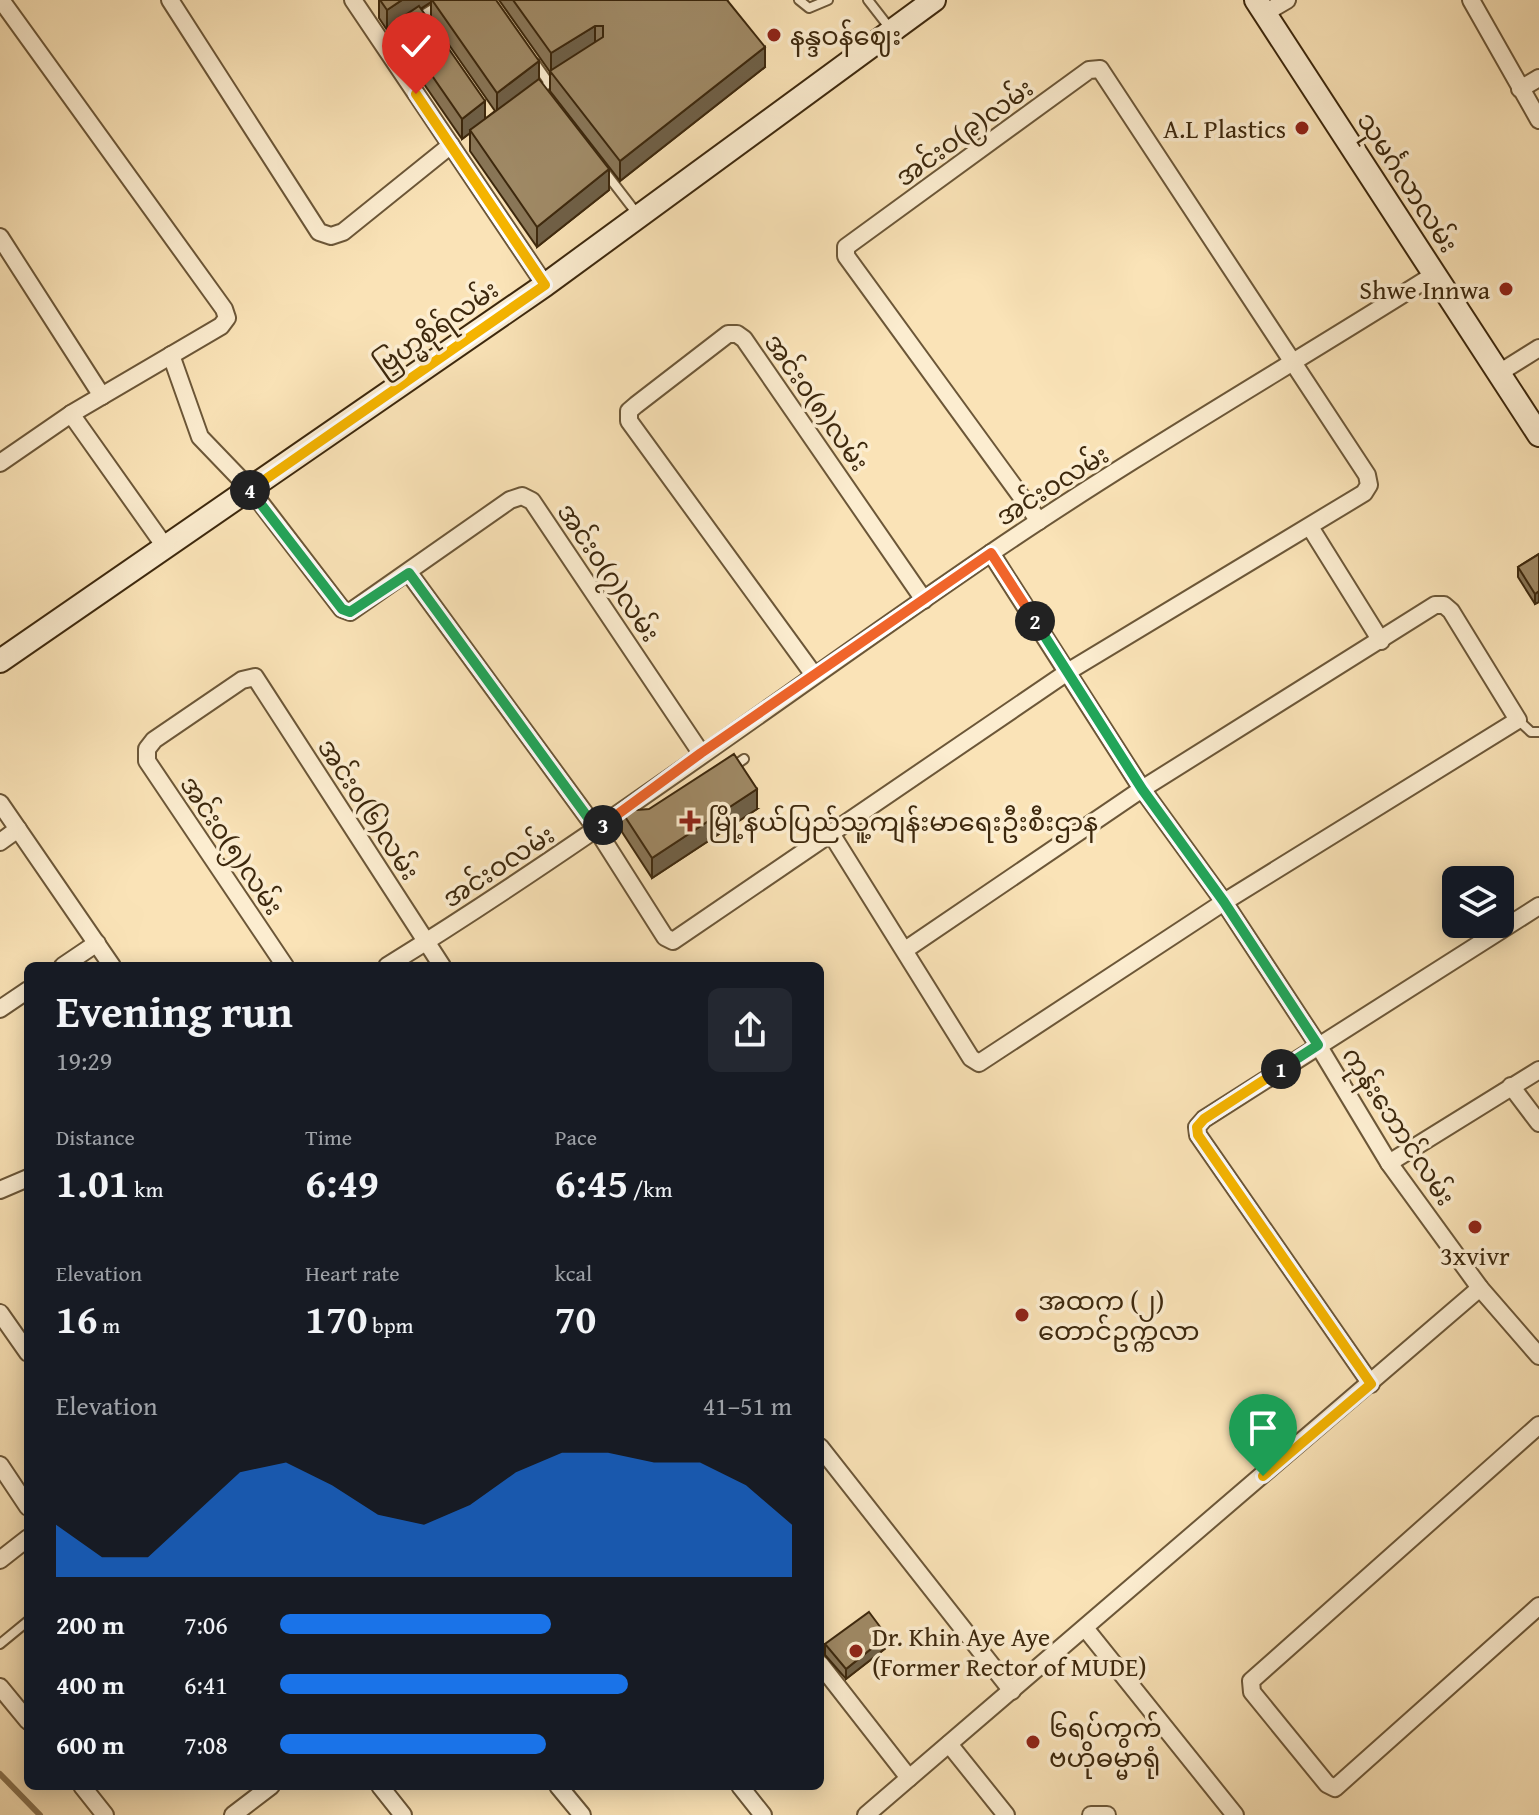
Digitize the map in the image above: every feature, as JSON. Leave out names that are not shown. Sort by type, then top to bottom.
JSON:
[{"type":"main road","name":"ဗြဟ္မစိုရ်လမ်း","points":[[0,661],[545,285],[934,0]]},
{"type":"main road","name":"သုမင်္ဂလာလမ်း","points":[[1261,7],[1539,435]]},
{"type":"street","points":[[0,463],[71,414],[221,326],[227,318],[224,309],[1,0]]},
{"type":"street","points":[[170,0],[319,232],[331,236],[343,232],[457,148]]},
{"type":"street","points":[[353,0],[388,38],[545,285]]},
{"type":"street","points":[[1261,7],[1287,0]]},
{"type":"street","points":[[1471,0],[1539,120]]},
{"type":"street","name":"အင်းဝ(၉)လမ်း","points":[[1039,521],[846,256],[846,247],[1089,70],[1100,69],[1106,77],[1296,362]]},
{"type":"street","points":[[1520,89],[1539,78]]},
{"type":"street","points":[[0,237],[102,396]]},
{"type":"street","name":"အင်းဝလမ်း","points":[[393,962],[631,811],[683,774],[701,753],[1039,521],[1435,274]]},
{"type":"street","name":"အင်းဝ(၈)လမ်း","points":[[814,675],[629,421],[629,411],[728,334],[737,334],[744,339],[924,600]]},
{"type":"street","points":[[1499,373],[1539,348]]},
{"type":"street","points":[[171,355],[200,437],[250,489]]},
{"type":"street","points":[[409,573],[597,830],[665,937],[673,941],[1069,671],[1364,493],[1369,485],[1367,475],[1296,362]]},
{"type":"street","points":[[71,414],[166,548]]},
{"type":"street","name":"အင်းဝ(၇)လမ်း","points":[[250,489],[342,609],[350,612],[510,500],[522,496],[532,501],[701,753]]},
{"type":"street","points":[[1310,527],[1381,641]]},
{"type":"street","name":"ကုန်းဘောင်လမ်း","points":[[991,553],[1142,789],[1224,902],[1318,1045],[1389,1163],[1480,1288],[1539,1356]]},
{"type":"street","points":[[832,835],[971,1058],[979,1063],[1224,902],[1518,720],[1444,605],[1435,605],[1142,789],[905,950]]},
{"type":"street","name":"အင်းဝ(၅)လမ်း","points":[[255,677],[242,680],[154,740],[147,749],[147,761],[282,962]]},
{"type":"street","name":"အင်းဝ(၆)လမ်း","points":[[255,677],[439,962]]},
{"type":"street","points":[[0,803],[109,962]]},
{"type":"street","points":[[0,842],[18,829]]},
{"type":"street","points":[[1371,1384],[1198,1135],[1197,1127],[1204,1119],[1318,1045],[1539,906]]},
{"type":"street","points":[[69,962],[97,943]]},
{"type":"street","points":[[0,1009],[24,993]]},
{"type":"street","points":[[1389,1163],[1539,1070]]},
{"type":"street","points":[[1511,1086],[1539,1123]]},
{"type":"street","points":[[0,1190],[24,1180]]},
{"type":"street","points":[[866,1815],[1480,1288]]},
{"type":"street","points":[[0,1313],[24,1347]]},
{"type":"street","points":[[1539,1425],[1251,1681],[1252,1692],[1327,1784],[1335,1788],[1539,1606]]},
{"type":"street","points":[[824,1452],[1012,1691]]},
{"type":"street","points":[[0,1465],[24,1501]]},
{"type":"street","points":[[0,1560],[24,1541]]},
{"type":"street","points":[[1085,1628],[1235,1815]]},
{"type":"street","points":[[824,1669],[909,1778]]},
{"type":"street","points":[[0,1687],[24,1716]]},
{"type":"street","points":[[949,1744],[1006,1815]]},
{"type":"street","points":[[91,1790],[105,1815]]},
{"type":"street","points":[[233,1815],[266,1790]]},
{"type":"street","points":[[383,1790],[403,1815]]},
{"type":"street","points":[[561,1790],[582,1815]]},
{"type":"street","points":[[743,1790],[763,1815]]},
{"type":"street","points":[[1091,1815],[1107,1815]]},
{"type":"lane","points":[[407,25],[447,0]]},
{"type":"lane","points":[[799,0],[804,7],[814,8],[828,0]]},
{"type":"lane","points":[[868,0],[892,31]]},
{"type":"lane","points":[[421,17],[429,29]]},
{"type":"lane","points":[[532,59],[549,83]]},
{"type":"lane","points":[[529,98],[562,75]]},
{"type":"lane","points":[[540,90],[549,102]]},
{"type":"lane","points":[[594,159],[639,216]]},
{"type":"lane","points":[[1518,720],[1531,732],[1539,732]]},
{"type":"lane","points":[[720,775],[744,759]]},
{"type":"lane","points":[[0,1644],[24,1624]]},
{"type":"building","points":[[380,0],[402,0],[387,10]]},
{"type":"building","points":[[432,0],[496,0],[539,61],[497,93]]},
{"type":"building","points":[[513,0],[727,0],[765,47],[620,161],[550,71],[603,37],[603,26],[595,26],[551,53]]},
{"type":"building","points":[[419,6],[485,101],[462,119],[395,22]]},
{"type":"building","points":[[539,79],[609,169],[537,227],[470,130]]},
{"type":"building","points":[[1539,554],[1539,591],[1535,594],[1518,567]]},
{"type":"building","name":"မြို့နယ်ပြည်သူ့ကျန်းမာရေးဦးစီးဌာန","points":[[734,754],[757,789],[652,858],[622,812],[633,805],[637,810],[649,809]]},
{"type":"building","name":"Dr. Khin Aye Aye (Former Rector of MUDE)","points":[[869,1612],[887,1636],[846,1669],[825,1644]]},
{"type":"waterway","points":[[0,1774],[40,1815]]},
{"type":"place","name":"နန္ဒဝန်ဈေး","points":[[774,35]]},
{"type":"place","name":"A.L Plastics","points":[[1302,128]]},
{"type":"place","name":"Shwe Innwa","points":[[1506,289]]},
{"type":"place","name":"မြို့နယ်ပြည်သူ့ကျန်းမာရေးဦးစီးဌာန","points":[[690,821]]},
{"type":"place","name":"3xvivr","points":[[1475,1227]]},
{"type":"place","name":"အထက (၂) တောင်ဥက္ကလာ","points":[[1022,1315]]},
{"type":"place","name":"Dr. Khin Aye Aye (Former Rector of MUDE)","points":[[856,1651]]},
{"type":"place","name":"၆ရပ်ကွက် ဗဟိုဓမ္မာရုံ","points":[[1033,1742]]},
{"type":"route","points":[[416,94],[545,285],[250,489],[342,609],[350,612],[409,573],[597,830],[701,753],[991,553],[1142,789],[1224,902],[1318,1045],[1204,1119],[1197,1127],[1198,1135],[1371,1384],[1263,1476]]}]
